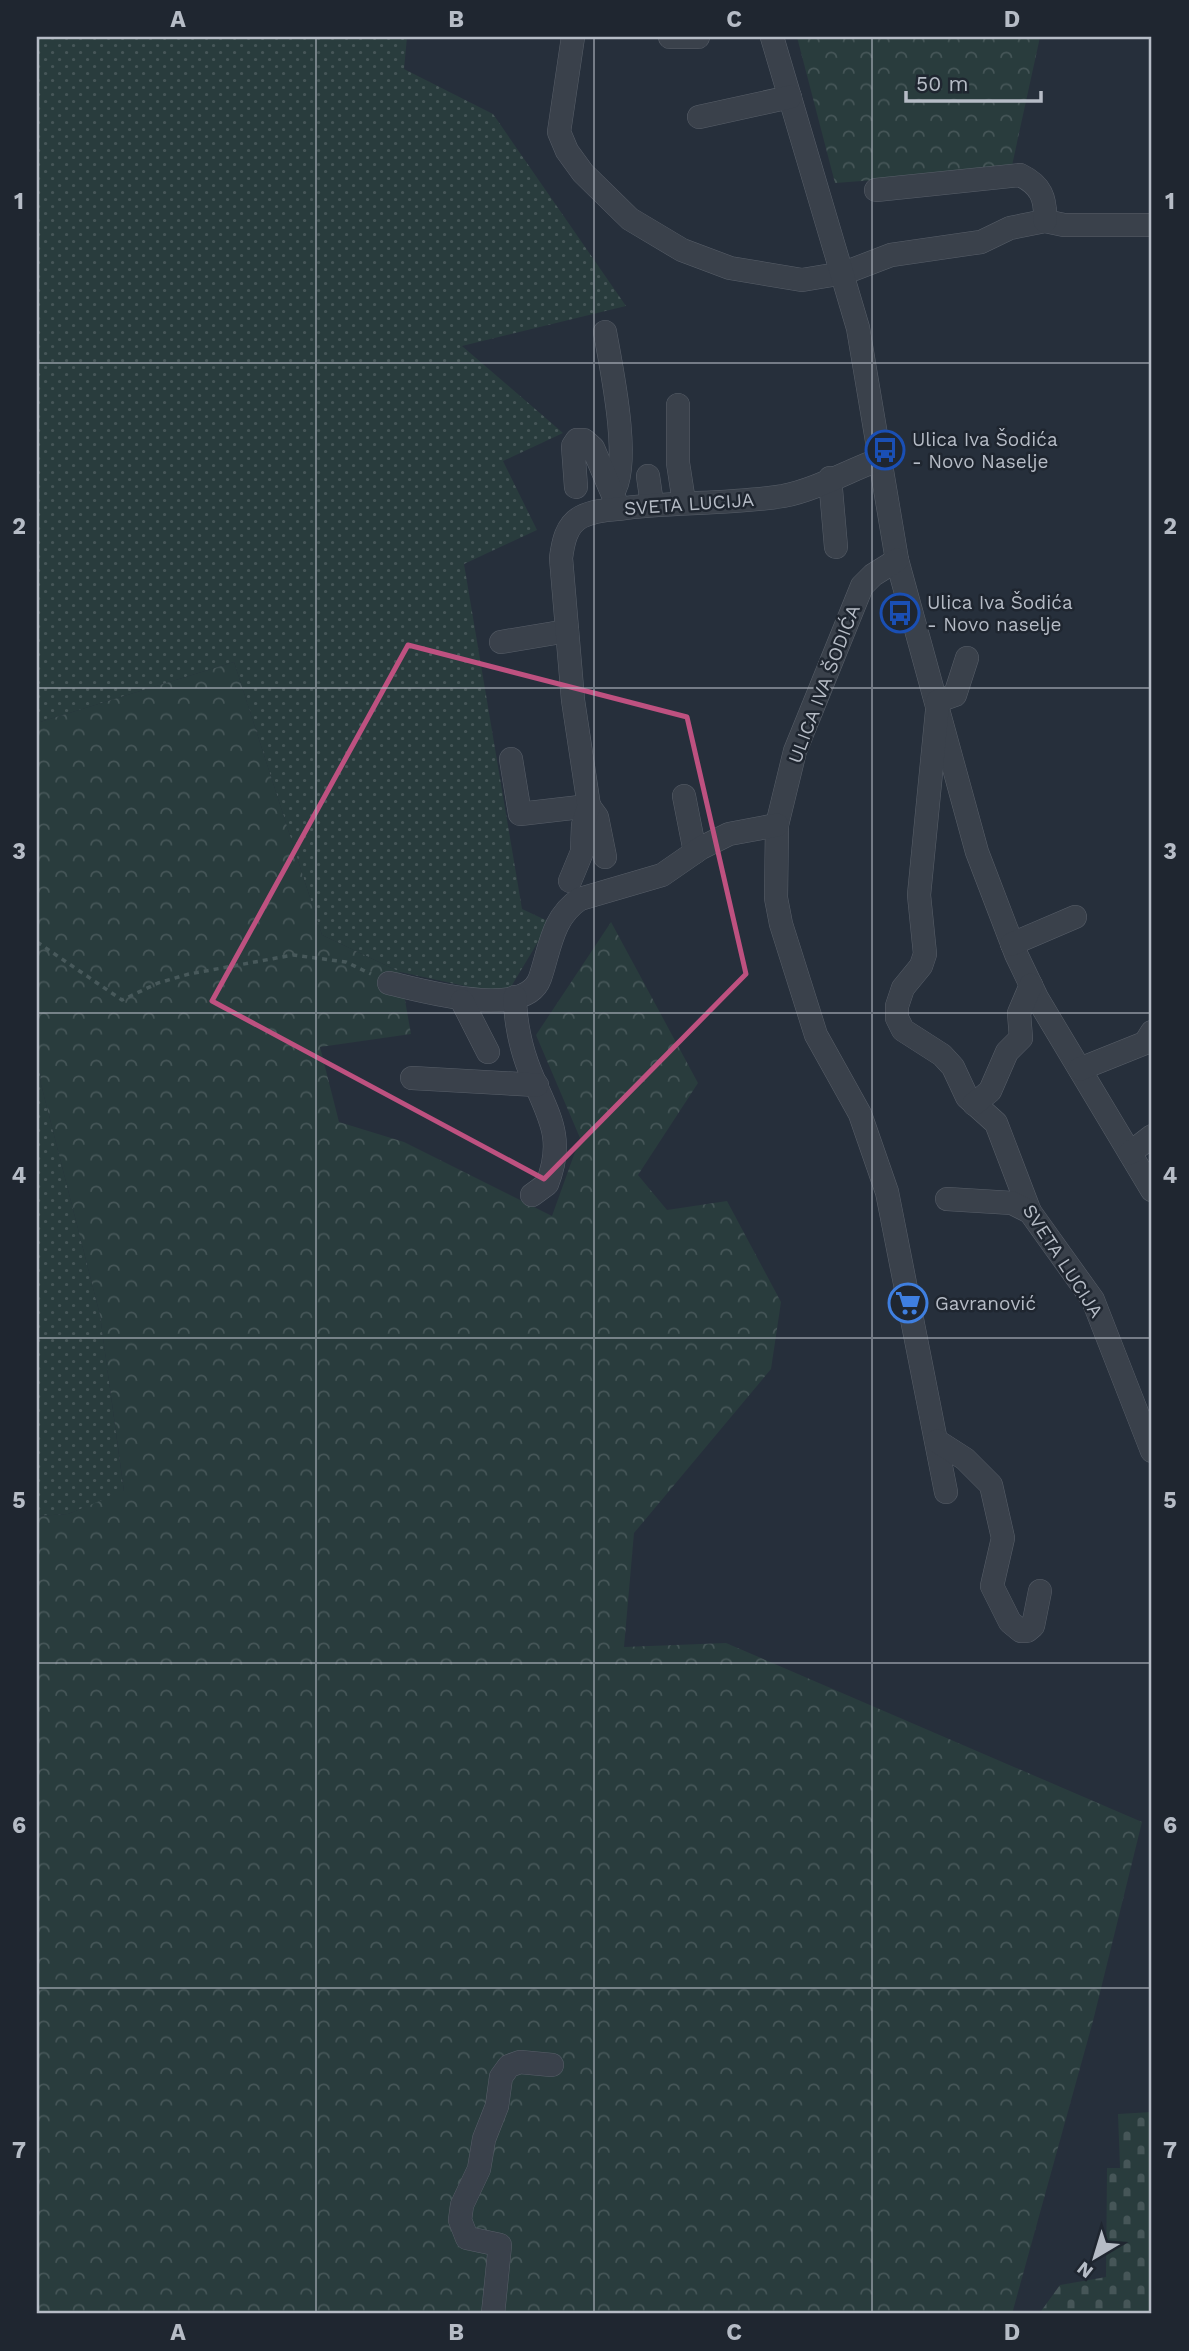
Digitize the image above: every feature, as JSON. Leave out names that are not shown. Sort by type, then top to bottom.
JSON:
[{"type":"street","points":[[573,37],[559,132],[567,151],[583,173],[630,219],[682,250],[755,275],[802,280],[844,273],[891,255],[981,242],[1010,228],[1045,221],[1065,225],[1152,225]]},
{"type":"street","points":[[670,37],[698,37]]},
{"type":"street","name":"SVETA LUCIJA","points":[[772,37],[844,273],[858,328],[878,460],[897,560],[938,701],[977,852],[1012,944],[1031,985],[1152,1189]]},
{"type":"street","points":[[699,117],[790,97]]},
{"type":"street","points":[[876,191],[1020,175],[1033,181],[1043,193],[1045,221]]},
{"type":"street","points":[[606,332],[618,404],[619,477],[615,500]]},
{"type":"street","points":[[678,405],[678,463],[684,502]]},
{"type":"street","points":[[576,487],[573,446],[577,440],[584,440],[593,448],[607,488],[615,500]]},
{"type":"street","name":"SVETA LUCIJA","points":[[589,806],[573,700],[561,558],[563,541],[580,517],[615,500],[652,503],[748,501],[788,495],[878,460]]},
{"type":"street","points":[[648,476],[652,503]]},
{"type":"street","points":[[830,478],[836,547]]},
{"type":"street","name":"ULICA IVA ŠODIĆA","points":[[897,560],[862,586],[795,751],[777,825],[776,898],[781,924],[816,1035],[860,1114],[887,1192],[946,1492]]},
{"type":"street","points":[[507,635],[567,625]]},
{"type":"street","points":[[938,701],[955,695],[967,658]]},
{"type":"street","name":"SVETA LUCIJA","points":[[938,701],[919,895],[925,954],[921,965],[903,988],[897,1006],[897,1018],[903,1030],[942,1055],[953,1067],[967,1097],[996,1123],[1021,1195],[1030,1212],[1093,1300],[1152,1451]]},
{"type":"street","points":[[511,759],[520,814],[589,806]]},
{"type":"street","points":[[684,796],[695,852]]},
{"type":"street","points":[[589,806],[597,817],[605,857]]},
{"type":"street","points":[[570,881],[582,852],[583,824],[589,806]]},
{"type":"street","points":[[389,983],[462,1000],[515,997],[533,989],[539,981],[550,938],[570,906],[580,899],[662,875],[695,852],[729,834],[777,825]]},
{"type":"street","points":[[1012,944],[1075,917]]},
{"type":"street","points":[[974,1104],[990,1091],[1007,1052],[1021,1038],[1019,1013],[1031,985]]},
{"type":"street","points":[[515,997],[519,1033],[553,1122],[556,1143],[547,1184],[531,1195]]},
{"type":"street","points":[[462,1000],[488,1052]]},
{"type":"street","points":[[1080,1069],[1145,1043],[1152,1032]]},
{"type":"street","points":[[412,1078],[537,1085]]},
{"type":"street","points":[[1130,1153],[1152,1136]]},
{"type":"street","points":[[947,1199],[1012,1203],[1030,1212]]},
{"type":"street","points":[[937,1441],[965,1459],[991,1485],[1003,1538],[992,1586],[1010,1622],[1021,1631],[1027,1631],[1033,1626],[1040,1591]]},
{"type":"street","points":[[493,2314],[500,2245],[467,2238],[460,2220],[462,2205],[479,2169],[484,2139],[498,2106],[501,2077],[509,2066],[520,2062],[552,2065]]},
{"type":"path","points":[[37,942],[122,1000],[158,983],[189,974],[293,955],[346,962],[389,983]]},
{"type":"highlighted area","points":[[408,645],[687,717],[746,974],[544,1179],[212,1001]]},
{"type":"green space","points":[[37,37],[407,37],[404,69],[493,114],[626,306],[462,346],[563,433],[503,461],[537,530],[464,564],[522,909],[550,922],[506,995],[400,972],[322,935],[234,662],[37,723]]},
{"type":"green space","points":[[797,37],[1040,37],[1011,170],[835,183]]},
{"type":"green space","points":[[234,662],[322,935],[400,972],[411,1034],[320,1047],[339,1122],[404,1142],[552,1216],[580,1138],[536,1035],[611,922],[698,1083],[638,1175],[667,1210],[727,1201],[781,1302],[771,1369],[634,1533],[624,1647],[726,1643],[1142,1822],[1093,2021],[1012,2314],[37,2314],[37,1516],[68,1514],[124,1491],[100,1315],[41,1084],[37,1033],[37,723]]},
{"type":"green space","points":[[37,1033],[41,1084],[100,1315],[124,1492],[68,1514],[37,1516]]},
{"type":"green space","points":[[1152,2112],[1152,2314],[1039,2314],[1060,2285],[1106,2277],[1107,2168],[1120,2168],[1118,2114]]},
{"type":"place","name":"Ulica Iva Šodića - Novo Naselje","points":[[885,450]]},
{"type":"place","name":"Ulica Iva Šodića - Novo naselje","points":[[900,613]]},
{"type":"place","name":"Gavranović","points":[[908,1303]]}]
